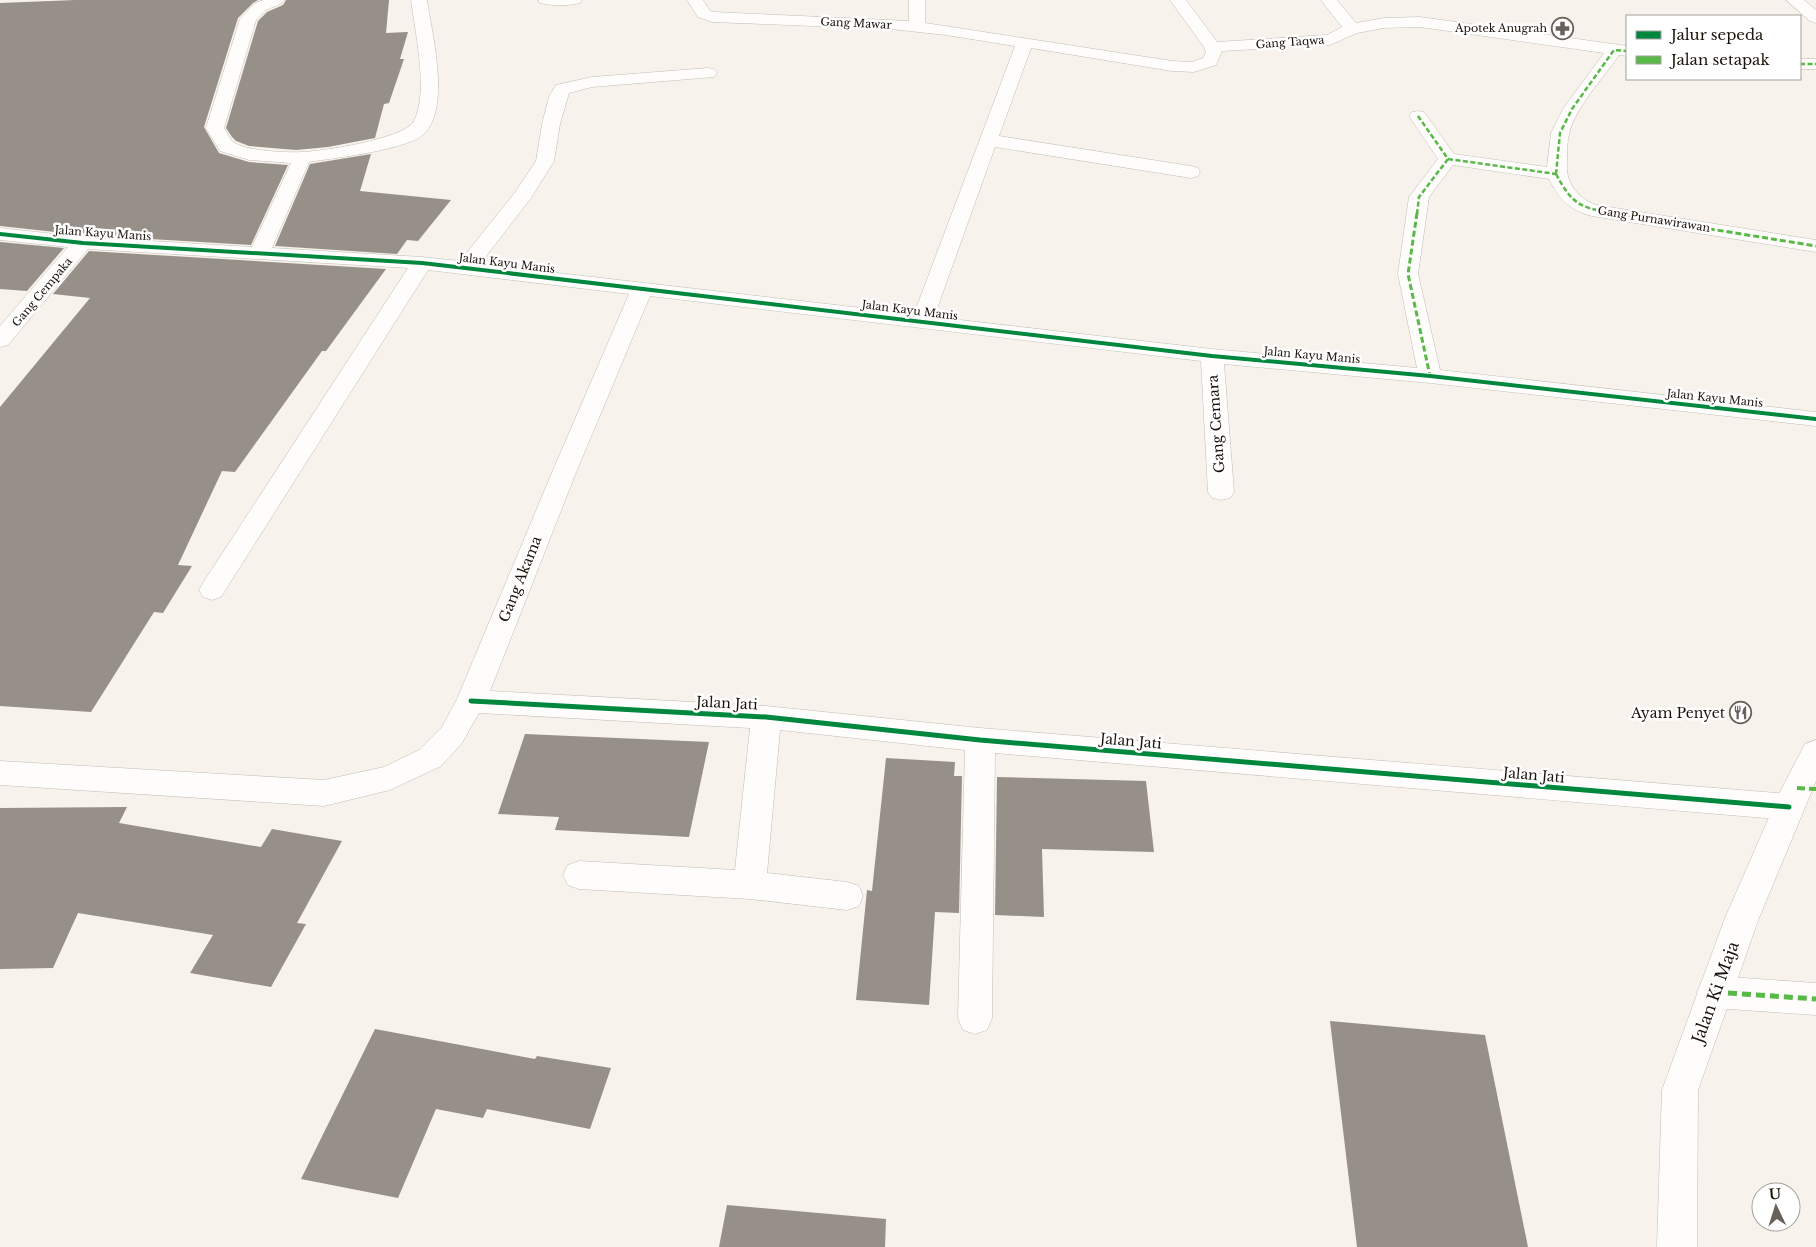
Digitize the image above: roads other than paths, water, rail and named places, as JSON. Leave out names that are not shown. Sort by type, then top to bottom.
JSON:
[{"type":"street","points":[[276,0],[260,7],[248,19],[214,128],[228,147],[249,154],[302,158],[394,141],[416,132],[426,118],[430,90],[419,0]]},
{"type":"street","points":[[546,0],[574,0]]},
{"type":"street","name":"Gang Mawar","points":[[695,0],[704,14],[712,17],[917,27],[946,30],[1024,44]]},
{"type":"street","points":[[917,0],[917,27]]},
{"type":"street","points":[[922,321],[1024,44],[1075,50],[1172,66],[1194,67],[1210,61],[1214,53],[1212,47],[1178,0]]},
{"type":"street","points":[[1329,0],[1352,29]]},
{"type":"street","points":[[1794,0],[1816,18]]},
{"type":"street","name":"Gang Taqwa","points":[[1212,47],[1330,40],[1352,29],[1384,24],[1420,22],[1620,51]]},
{"type":"street","points":[[1418,116],[1448,159],[1556,174],[1560,133],[1572,109],[1620,51]]},
{"type":"street","points":[[1801,64],[1816,64]]},
{"type":"street","points":[[466,268],[524,194],[545,161],[553,115],[562,90],[592,82],[708,73]]},
{"type":"street","points":[[989,140],[1191,172]]},
{"type":"street","points":[[259,254],[302,158]]},
{"type":"street","points":[[1430,376],[1408,274],[1419,197],[1448,159]]},
{"type":"street","name":"Gang Purnawirawan","points":[[1556,174],[1574,202],[1592,210],[1816,246]]},
{"type":"street","name":"Jalan Kayu Manis","points":[[0,234],[83,243],[422,263],[1212,356],[1430,376],[1816,419]]},
{"type":"street","name":"Gang Cempaka","points":[[0,340],[83,243]]},
{"type":"street","points":[[212,590],[422,263]]},
{"type":"street","name":"Gang Akama","points":[[0,773],[324,793],[390,778],[430,758],[452,735],[470,701],[642,289]]},
{"type":"street","name":"Gang Cemara","points":[[1212,356],[1221,492]]},
{"type":"street","name":"Jalan Jati","points":[[470,701],[766,716],[980,740],[1801,795]]},
{"type":"street","points":[[750,885],[766,716]]},
{"type":"street","points":[[975,1018],[980,740]]},
{"type":"street","name":"Jalan Ki Maja","points":[[1677,1247],[1680,1090],[1742,918],[1801,795],[1816,752]]},
{"type":"street","points":[[580,875],[750,885],[847,896]]},
{"type":"street","points":[[1714,992],[1816,999]]},
{"type":"place","name":"Apotek Anugrah","points":[[1563,28]]},
{"type":"place","name":"Ayam Penyet","points":[[1741,713]]}]
